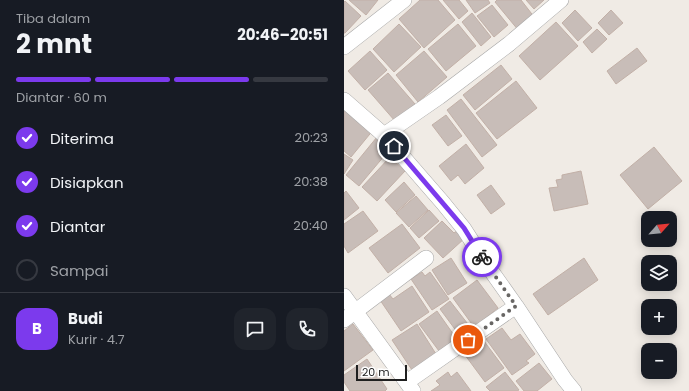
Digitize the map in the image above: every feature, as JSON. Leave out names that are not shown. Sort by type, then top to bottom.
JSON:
[{"type":"street","points":[[344,46],[404,0]]},
{"type":"street","points":[[384,135],[440,97],[509,44],[561,0]]},
{"type":"street","points":[[344,100],[384,135],[464,228],[487,265],[574,391]]},
{"type":"street","points":[[350,315],[426,258]]},
{"type":"street","points":[[344,296],[350,315],[410,387],[516,306]]},
{"type":"building","points":[[349,0],[378,0],[366,15]]},
{"type":"building","points":[[420,0],[438,0],[455,20],[424,48],[399,19]]},
{"type":"building","points":[[443,0],[459,0],[468,11],[459,19]]},
{"type":"building","points":[[466,0],[488,0],[490,3],[475,13]]},
{"type":"building","points":[[497,0],[521,0],[535,18],[519,31],[495,2]]},
{"type":"building","points":[[526,0],[544,0],[534,9]]},
{"type":"building","points":[[345,1],[361,16],[344,33],[344,2]]},
{"type":"building","points":[[492,5],[508,25],[494,37],[477,16]]},
{"type":"building","points":[[575,10],[592,28],[578,41],[562,23]]},
{"type":"building","points":[[611,10],[623,23],[609,35],[598,23]]},
{"type":"building","points":[[472,13],[491,37],[481,46],[462,22]]},
{"type":"building","points":[[556,22],[578,46],[540,80],[519,56]]},
{"type":"building","points":[[399,24],[421,47],[394,72],[373,49]]},
{"type":"building","points":[[458,24],[476,46],[446,71],[428,49]]},
{"type":"building","points":[[597,29],[607,39],[592,53],[583,42]]},
{"type":"building","points":[[637,48],[647,61],[616,84],[607,71]]},
{"type":"building","points":[[370,51],[387,70],[365,90],[348,71]]},
{"type":"building","points":[[424,51],[447,77],[418,102],[396,75]]},
{"type":"building","points":[[501,65],[512,79],[475,110],[463,95]]},
{"type":"building","points":[[388,73],[415,104],[395,121],[368,90]]},
{"type":"building","points":[[516,81],[537,108],[497,139],[476,113]]},
{"type":"building","points":[[461,99],[497,145],[482,157],[447,110]]},
{"type":"building","points":[[344,104],[374,129],[351,157],[344,151]]},
{"type":"building","points":[[446,115],[462,136],[448,146],[432,125]]},
{"type":"building","points":[[377,137],[390,149],[359,186],[346,175]]},
{"type":"building","points":[[466,144],[484,168],[465,184],[458,175],[451,181],[439,166]]},
{"type":"building","points":[[654,147],[682,181],[648,209],[620,175]]},
{"type":"building","points":[[344,154],[353,160],[344,174]]},
{"type":"building","points":[[390,157],[405,171],[377,201],[362,187]]},
{"type":"building","points":[[581,171],[588,204],[554,211],[549,188],[558,187],[556,180],[562,179],[562,175]]},
{"type":"building","points":[[404,182],[415,195],[396,212],[385,200]]},
{"type":"building","points":[[491,185],[505,204],[491,214],[477,195]]},
{"type":"building","points":[[346,191],[359,208],[344,220],[344,193]]},
{"type":"building","points":[[416,196],[428,210],[409,227],[396,213]]},
{"type":"building","points":[[429,210],[439,221],[419,238],[410,228]]},
{"type":"building","points":[[363,211],[378,231],[348,253],[344,246],[344,224]]},
{"type":"building","points":[[442,221],[454,233],[458,230],[465,238],[443,258],[424,238]]},
{"type":"building","points":[[402,224],[420,248],[388,273],[369,248]]},
{"type":"building","points":[[451,258],[467,283],[448,295],[432,270]]},
{"type":"building","points":[[584,258],[598,280],[548,315],[533,294]]},
{"type":"building","points":[[422,272],[425,276],[430,272],[449,299],[432,310],[411,279]]},
{"type":"building","points":[[477,280],[498,308],[474,327],[453,298]]},
{"type":"building","points":[[412,286],[429,312],[401,331],[380,300],[389,294],[393,299]]},
{"type":"building","points":[[450,301],[471,328],[460,336],[440,309]]},
{"type":"building","points":[[437,311],[456,338],[439,351],[419,324]]},
{"type":"building","points":[[353,324],[373,350],[344,371],[344,331]]},
{"type":"building","points":[[417,324],[436,354],[412,370],[392,340]]},
{"type":"building","points":[[502,328],[511,340],[520,334],[535,354],[526,361],[529,363],[512,375],[486,339]]},
{"type":"building","points":[[481,337],[504,368],[485,382],[462,351]]},
{"type":"building","points":[[367,359],[387,389],[385,391],[350,391],[344,382],[344,375]]},
{"type":"building","points":[[539,363],[552,379],[537,391],[524,391],[516,381]]},
{"type":"building","points":[[448,372],[451,377],[457,372],[471,391],[431,391],[440,385],[436,381]]},
{"type":"building","points":[[505,372],[519,390],[490,391],[486,387]]},
{"type":"way so far","points":[[468,340],[516,306],[482,257]]},
{"type":"route","points":[[394,146],[464,228],[482,257]]}]
